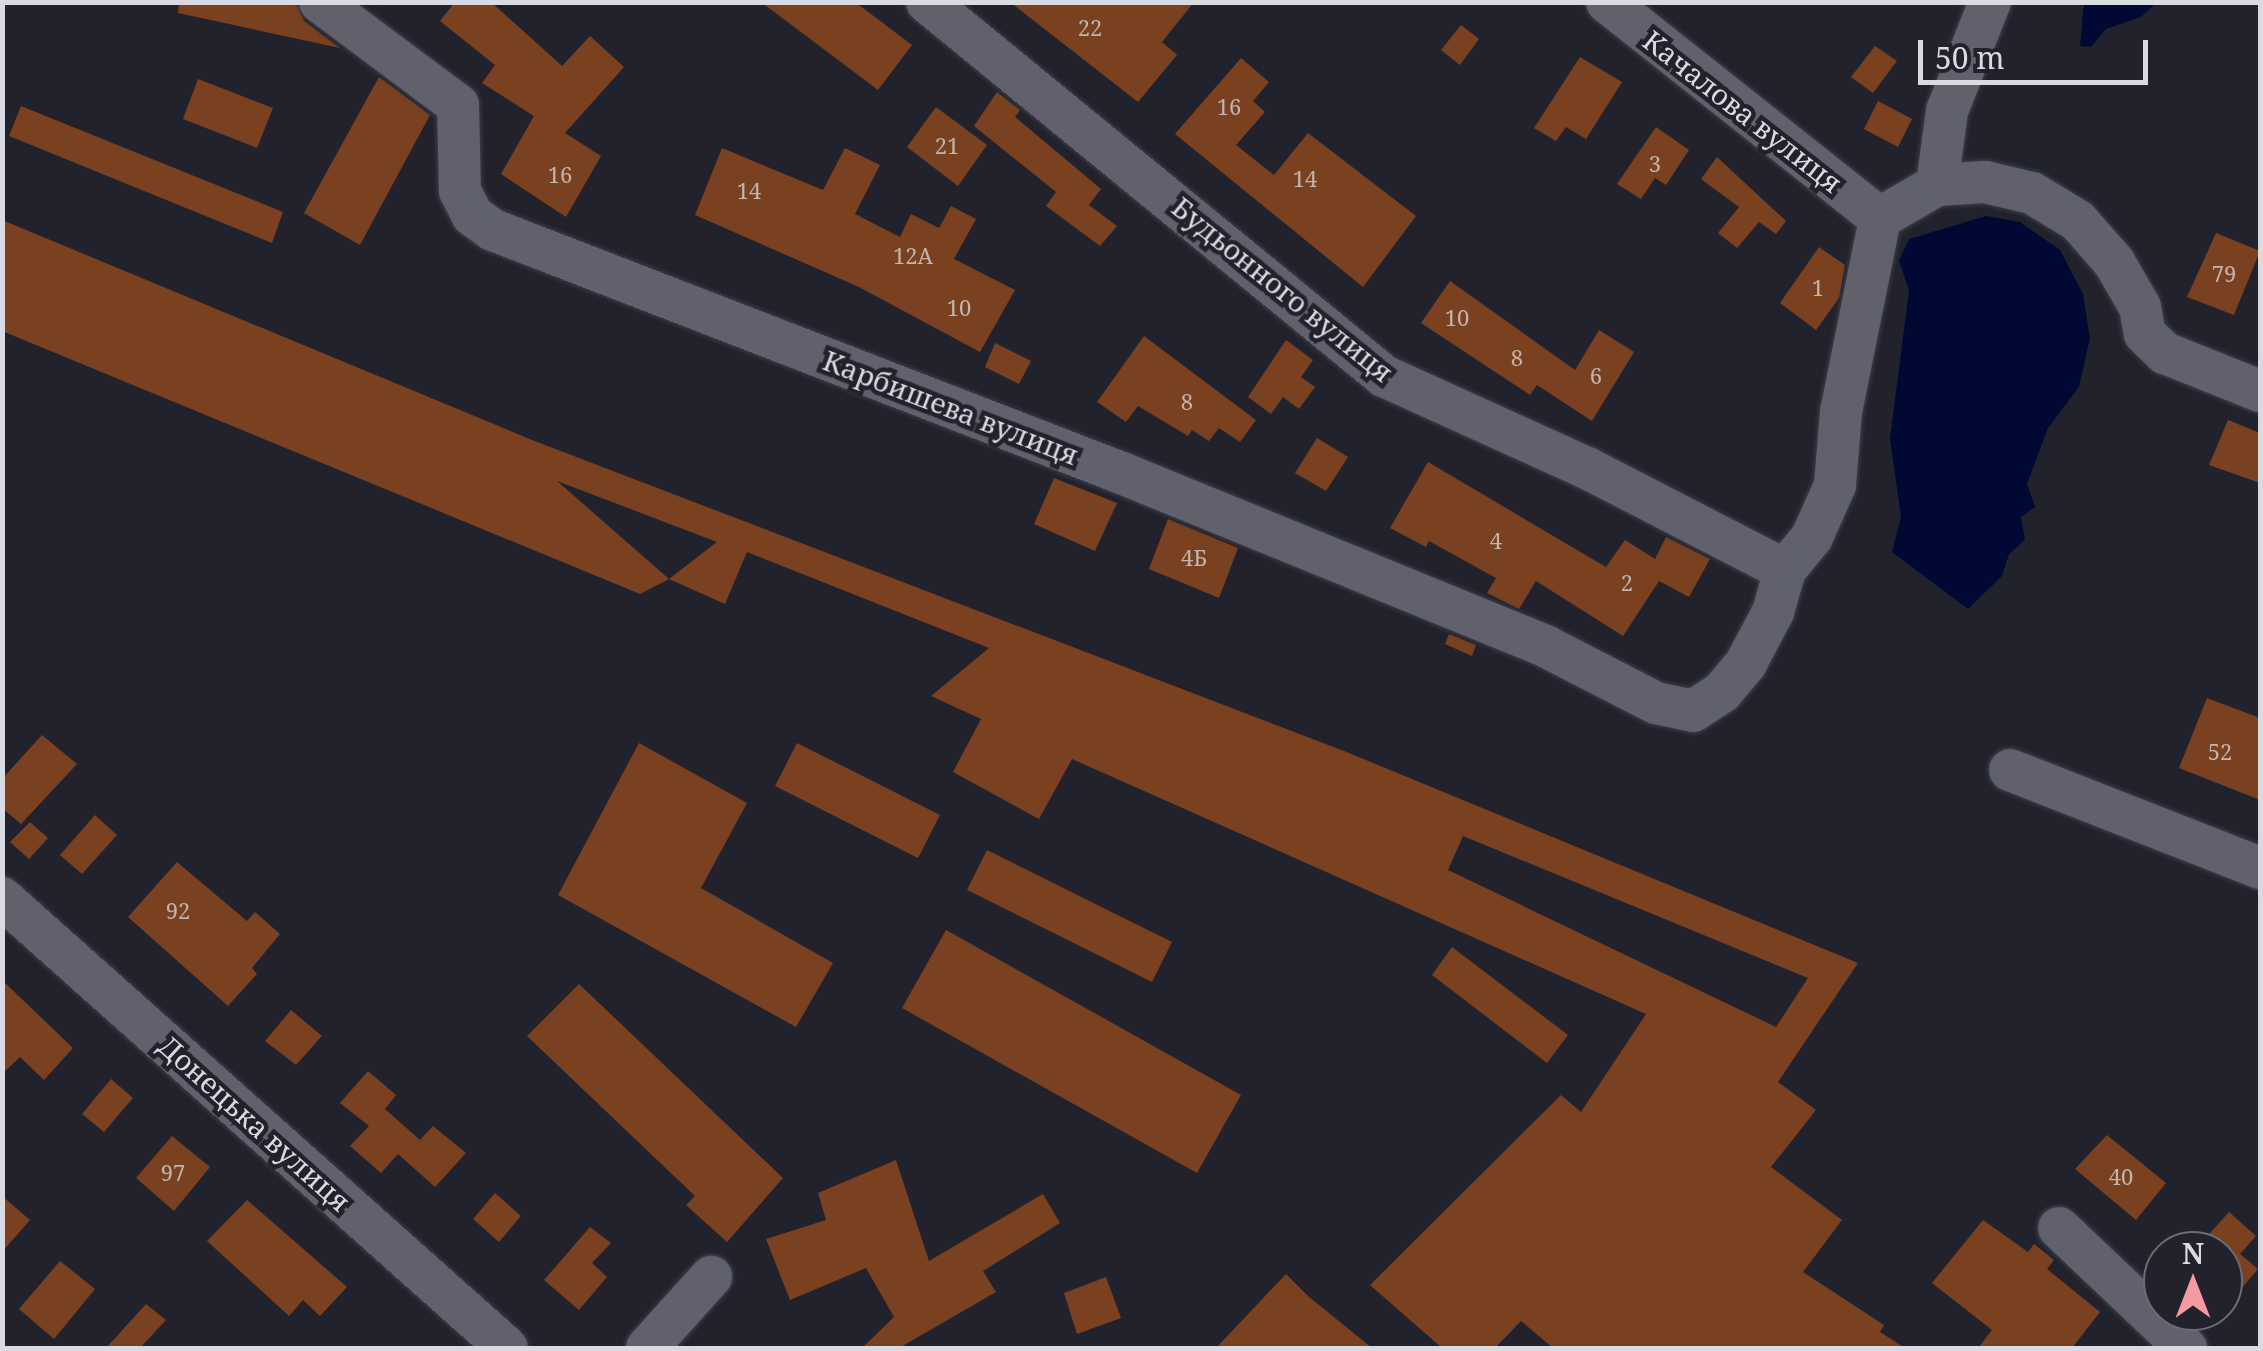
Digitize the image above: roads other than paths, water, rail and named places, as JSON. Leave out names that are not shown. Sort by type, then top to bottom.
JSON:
[{"type":"street","name":"Карбишева вулиця","points":[[320,2],[458,104],[460,191],[472,215],[493,230],[1119,472],[1547,647],[1656,703],[1693,710],[1722,692],[1746,664],[1773,612],[1784,570]]},
{"type":"street","name":"Будьонного вулиця","points":[[926,2],[1384,376],[1587,468],[1784,570]]},
{"type":"street","name":"Качалова вулиця","points":[[1607,2],[1880,218]]},
{"type":"street","points":[[1937,184],[1947,111],[1990,2]]},
{"type":"street","points":[[1784,570],[1812,537],[1836,486],[1841,412],[1880,218],[1937,184],[1985,182],[2032,193],[2078,221],[2114,262],[2140,307],[2145,334],[2165,353],[2260,391]]},
{"type":"street","points":[[2010,770],[2260,868]]},
{"type":"street","name":"Донецька вулиця","points":[[2,898],[507,1348]]},
{"type":"street","points":[[2059,1228],[2186,1348]]},
{"type":"street","points":[[648,1348],[711,1276]]},
{"type":"water","points":[[2084,2],[2156,3],[2141,17],[2106,29],[2091,47],[2080,46]]},
{"type":"water","points":[[1986,216],[2020,222],[2060,250],[2083,294],[2090,338],[2079,387],[2048,428],[2027,484],[2035,507],[2021,517],[2025,540],[2009,554],[2002,576],[1968,609],[1892,552],[1901,517],[1890,439],[1909,290],[1899,261],[1909,239]]}]
